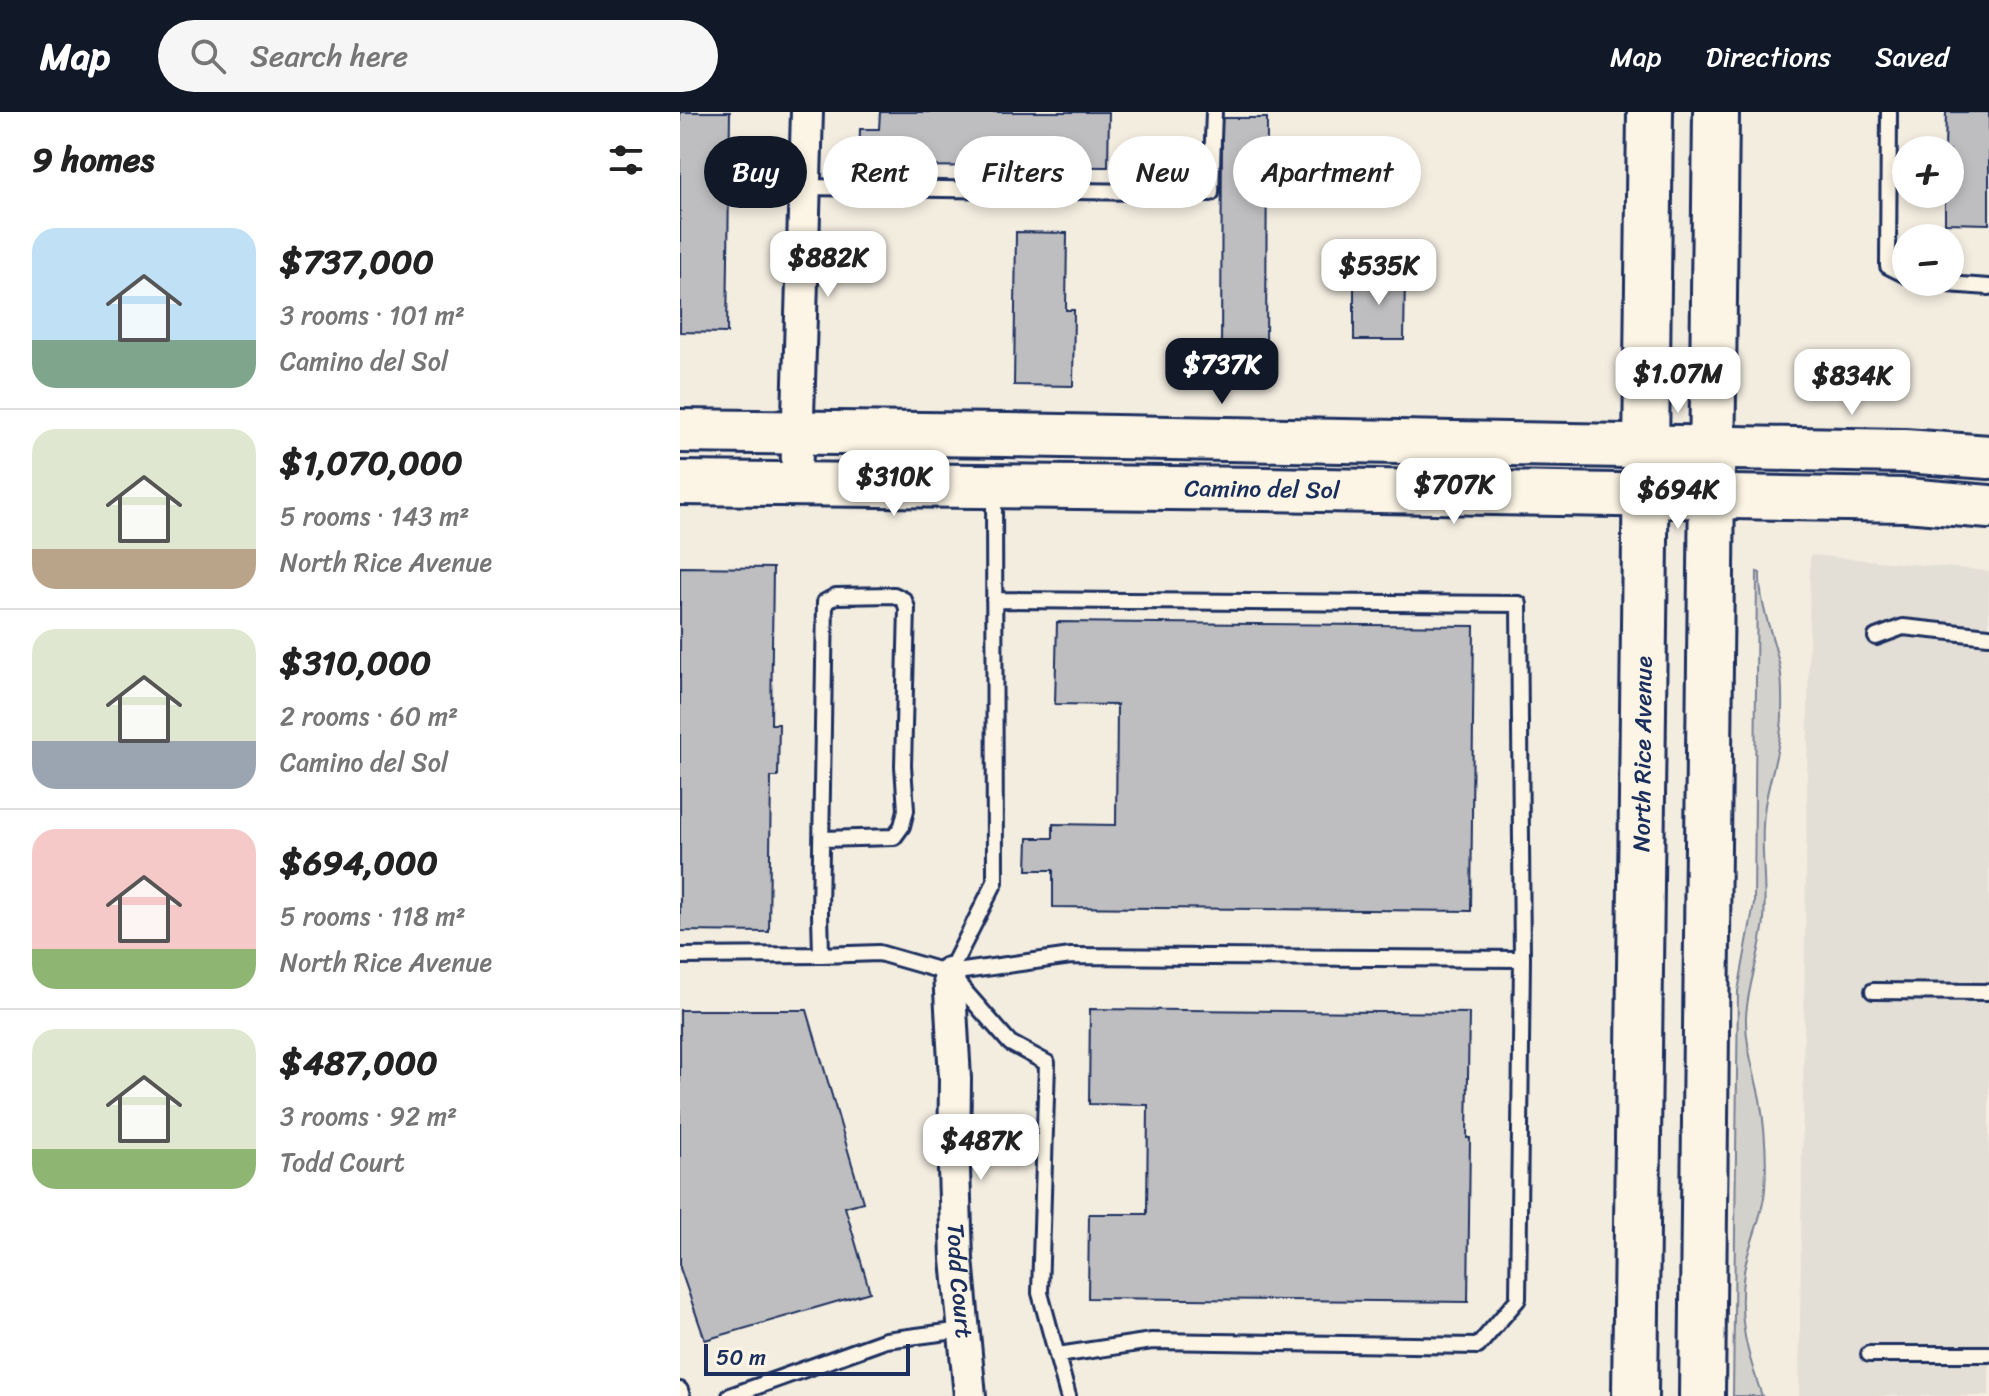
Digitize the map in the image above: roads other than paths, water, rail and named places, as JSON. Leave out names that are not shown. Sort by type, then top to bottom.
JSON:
[{"type":"highway","name":"North Rice Avenue","points":[[1635,1396],[1650,112]]},
{"type":"highway","points":[[1702,1396],[1716,112]]},
{"type":"street","points":[[806,136],[807,112]]},
{"type":"street","points":[[796,484],[804,208]]},
{"type":"street","name":"Camino del Sol","points":[[680,431],[1904,451],[1989,457]]},
{"type":"street","name":"Camino del Sol","points":[[680,483],[1906,500],[1989,507]]},
{"type":"street","name":"Todd Court","points":[[949,973],[955,1079],[957,1259],[970,1396]]},
{"type":"lane","points":[[807,187],[1211,193],[1214,112]]},
{"type":"lane","points":[[1889,112],[1888,266],[1892,268]]},
{"type":"lane","points":[[1964,285],[1989,287]]},
{"type":"lane","points":[[949,973],[995,882],[994,487]]},
{"type":"lane","points":[[821,955],[823,618],[825,602],[836,596],[894,595],[904,600],[907,608],[903,766],[906,810],[902,826],[894,837],[822,839]]},
{"type":"lane","points":[[994,600],[1519,604],[1522,959],[1518,1299],[1478,1346],[1152,1341],[1058,1355]]},
{"type":"lane","points":[[1876,637],[1903,627],[1989,636]]},
{"type":"lane","points":[[680,956],[879,953],[949,973],[1071,956],[1522,959]]},
{"type":"lane","points":[[949,973],[1010,1043],[1047,1063],[1040,1293],[1068,1396]]},
{"type":"lane","points":[[1873,991],[1989,992]]},
{"type":"lane","points":[[730,1396],[886,1340],[963,1330]]},
{"type":"lane","points":[[1869,1354],[1989,1354]]},
{"type":"lane","points":[[680,1390],[682,1396]]}]
